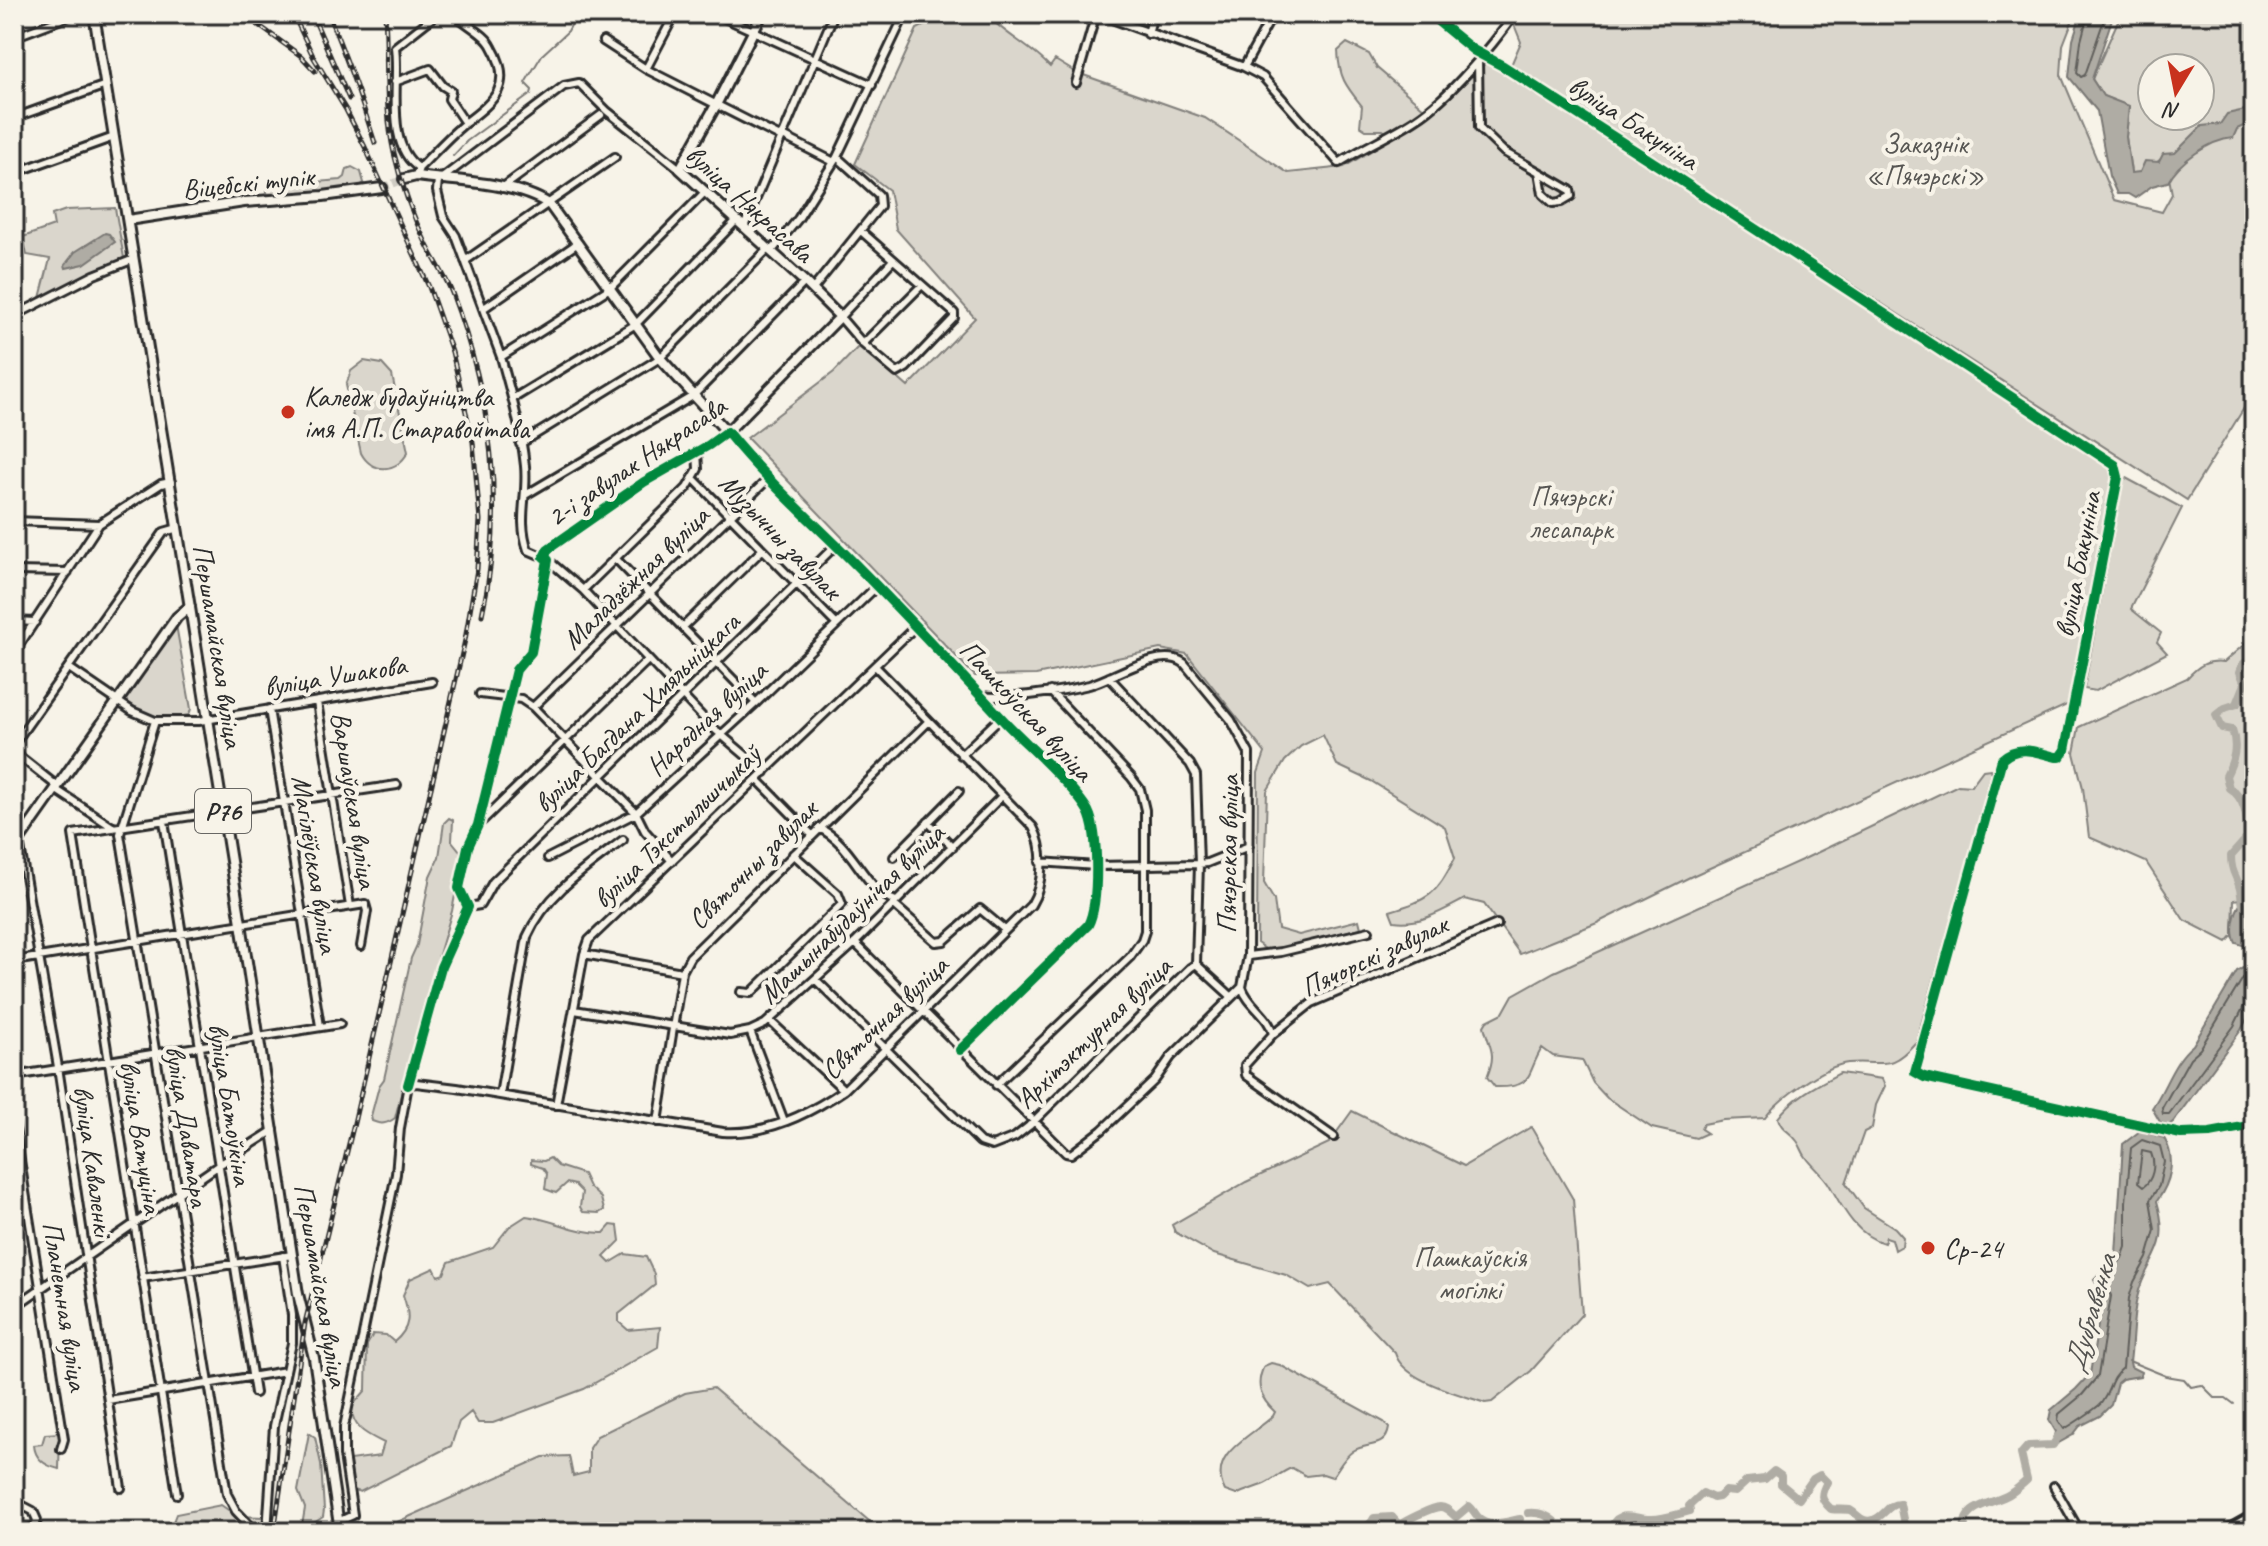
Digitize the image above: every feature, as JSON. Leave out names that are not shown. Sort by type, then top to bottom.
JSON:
[{"type":"main road","name":"Першамайская вуліца","points":[[94,14],[274,1130],[287,1255],[314,1358],[339,1527]]},
{"type":"main road","points":[[680,169],[762,14]]},
{"type":"main road","name":"вуліца Някрасава","points":[[680,169],[840,317]]},
{"type":"main road","points":[[404,179],[417,172],[439,179],[532,194],[549,204]]},
{"type":"main road","name":"Віцебскі тупік","points":[[128,220],[244,202],[377,189]]},
{"type":"main road","name":"Пашкоўская вуліца","points":[[549,204],[660,358],[727,432]]},
{"type":"main road","name":"2-і завулак Някрасава","points":[[727,432],[840,317]]},
{"type":"main road","points":[[16,844],[177,617],[190,606]]},
{"type":"street","points":[[14,37],[75,14]]},
{"type":"street","points":[[437,14],[395,47],[397,125],[409,161],[417,172],[465,123],[493,102],[498,91],[501,77],[492,46],[455,14]]},
{"type":"street","points":[[646,69],[675,14]]},
{"type":"street","points":[[716,14],[872,85]]},
{"type":"street","points":[[514,398],[636,324],[741,223],[834,14]]},
{"type":"street","points":[[520,444],[660,358],[798,219],[836,160],[905,14]]},
{"type":"street","points":[[1076,83],[1097,14],[1244,67],[1263,77],[1339,163],[1434,106],[1487,51],[1515,14]]},
{"type":"street","points":[[1148,34],[1153,14]]},
{"type":"street","points":[[1244,67],[1273,14]]},
{"type":"street","name":"вуліца Бакуніна","points":[[1429,14],[1480,56],[1970,368],[2115,465],[2118,477],[2065,750],[2060,757],[2056,757],[2020,749],[2002,759],[1915,1072],[1924,1077],[2181,1134],[2210,1133],[2254,1125]]},
{"type":"street","points":[[603,41],[646,69],[716,105],[836,160],[879,195],[880,206],[813,289]]},
{"type":"street","points":[[1480,56],[1479,128],[1504,152],[1539,172],[1570,190],[1571,196],[1553,203],[1543,194],[1539,172]]},
{"type":"street","points":[[395,82],[430,69],[451,91],[449,99],[465,123]]},
{"type":"street","name":"вуліца Някрасава","points":[[439,179],[564,86],[579,83],[607,111],[680,169]]},
{"type":"street","points":[[14,118],[106,85]]},
{"type":"street","points":[[502,188],[601,115]]},
{"type":"street","points":[[14,173],[114,137]]},
{"type":"street","points":[[465,261],[615,157]]},
{"type":"street","points":[[439,179],[437,191],[443,216],[456,236],[514,398],[527,494],[521,518],[528,550],[546,558],[583,590],[711,726],[765,772]]},
{"type":"street","points":[[501,357],[610,288],[705,192]]},
{"type":"street","points":[[861,231],[922,285],[863,344]]},
{"type":"street","points":[[484,308],[578,243]]},
{"type":"street","points":[[14,316],[94,275],[134,259]]},
{"type":"street","name":"2-і завулак Някрасава","points":[[840,317],[893,260]]},
{"type":"street","points":[[527,494],[693,396],[805,282]]},
{"type":"street","name":"вуліца Някрасава","points":[[840,317],[863,344],[897,373],[906,368],[954,318],[954,313],[922,285]]},
{"type":"street","name":"2-і завулак Някрасава","points":[[468,907],[459,888],[468,847],[478,825],[516,670],[531,652],[548,549],[644,482],[727,432]]},
{"type":"street","name":"Пашкоўская вуліца","points":[[727,432],[768,479],[877,586],[982,696],[1085,807],[1092,825],[1096,866],[1093,911],[1088,925],[960,1050]]},
{"type":"street","points":[[583,590],[668,510],[694,479],[700,462],[697,451]]},
{"type":"street","name":"Музычны завулак","points":[[694,479],[836,624]]},
{"type":"street","name":"Маладзёжная вуліца","points":[[533,707],[768,479]]},
{"type":"street","points":[[14,653],[99,524],[162,484],[171,482]]},
{"type":"street","points":[[14,521],[99,524]]},
{"type":"street","points":[[14,744],[164,532],[178,528]]},
{"type":"street","name":"вуліца Багдана Хмяльніцкага","points":[[468,907],[480,905],[493,882],[836,545]]},
{"type":"street","points":[[683,627],[762,550]]},
{"type":"street","points":[[617,560],[756,703]]},
{"type":"street","points":[[14,571],[68,572]]},
{"type":"street","name":"Народная вуліца","points":[[548,858],[636,813],[877,586]]},
{"type":"street","points":[[14,621],[35,622]]},
{"type":"street","name":"вуліца Тэкстыльшчыкаў","points":[[556,1105],[589,940],[915,627]]},
{"type":"street","name":"Пячэрская вуліца","points":[[982,696],[1002,697],[1089,685],[1147,662],[1171,658],[1184,663],[1241,735],[1249,753],[1248,956],[1242,987]]},
{"type":"street","points":[[478,825],[648,660]]},
{"type":"street","name":"Святочная вуліца","points":[[408,1085],[416,1083],[447,1087],[737,1133],[811,1111],[844,1090],[1005,930],[1036,897],[1040,882],[1040,842],[1033,827],[875,666]]},
{"type":"street","name":"вуліца Ушакова","points":[[69,668],[116,701],[155,721],[209,719],[432,682]]},
{"type":"street","name":"Архітэктурная вуліца","points":[[886,1047],[980,1142],[992,1146],[1015,1137],[1033,1121],[1196,964],[1199,864],[1196,775],[1190,764],[1109,677]]},
{"type":"street","points":[[996,1085],[1136,951],[1145,931],[1145,810],[1140,789],[1049,690]]},
{"type":"street","points":[[480,694],[521,699],[533,707],[636,813],[645,831],[672,861]]},
{"type":"street","name":"Варшаўская вуліца","points":[[317,702],[350,906]]},
{"type":"street","name":"Магілёўская вуліца","points":[[269,709],[320,1026]]},
{"type":"street","points":[[961,755],[1001,717]]},
{"type":"street","name":"вуліца Даватара","points":[[155,721],[118,828],[227,1494],[236,1511],[256,1532]]},
{"type":"street","name":"Святочны завулак","points":[[682,972],[690,957],[929,721]]},
{"type":"street","points":[[14,752],[56,787],[118,828],[397,785]]},
{"type":"street","points":[[758,780],[812,835]]},
{"type":"street","name":"Машынабудаўнічая вуліца","points":[[894,857],[959,791]]},
{"type":"street","name":"Машынабудаўнічая вуліца","points":[[574,1010],[730,1035],[750,1031],[770,1021],[855,943],[1002,796]]},
{"type":"street","name":"вуліца Батоўкіна","points":[[164,821],[255,1393]]},
{"type":"street","points":[[928,822],[953,847]]},
{"type":"street","name":"вуліца Ватуціна","points":[[118,828],[73,834],[177,1494]]},
{"type":"street","points":[[819,828],[841,843],[880,892],[936,942],[944,941],[980,909],[1005,930]]},
{"type":"street","points":[[500,1095],[527,937],[534,921],[560,890],[623,840]]},
{"type":"street","name":"вуліца Каваленкі","points":[[16,844],[58,1067],[121,1488]]},
{"type":"street","points":[[1040,862],[1096,866],[1199,864],[1249,846]]},
{"type":"street","name":"Машынабудаўнічая вуліца","points":[[741,992],[751,993],[842,904],[838,894],[793,854]]},
{"type":"street","points":[[14,961],[365,904],[367,911],[361,946]]},
{"type":"street","points":[[339,1527],[353,1515],[344,1455],[344,1427],[396,1174],[408,1085],[441,967],[468,907]]},
{"type":"street","name":"Пячорскі завулак","points":[[1334,1137],[1246,1075],[1247,1062],[1273,1034],[1312,1003],[1497,924]]},
{"type":"street","points":[[1248,956],[1281,952],[1369,931]]},
{"type":"street","points":[[855,943],[1066,1153],[1071,1154],[1102,1130],[1155,1080],[1171,1057],[1242,987],[1245,996],[1269,1022],[1273,1034]]},
{"type":"street","points":[[584,954],[682,972],[658,1122]]},
{"type":"street","points":[[1196,964],[1232,997]]},
{"type":"street","points":[[816,980],[886,1047]]},
{"type":"street","points":[[770,1021],[844,1090]]},
{"type":"street","points":[[14,1076],[340,1024]]},
{"type":"street","points":[[750,1031],[784,1121]]},
{"type":"street","name":"Планетная вуліца","points":[[14,1122],[64,1439],[61,1449]]},
{"type":"street","points":[[14,1307],[274,1130]]},
{"type":"street","points":[[142,1278],[287,1255],[292,1343],[274,1426],[267,1532]]},
{"type":"street","points":[[108,1400],[286,1371]]},
{"type":"street","points":[[2054,1486],[2080,1532]]},
{"type":"street","points":[[14,1501],[36,1515],[35,1526],[22,1532]]},
{"type":"street","points":[[2222,1532],[2254,1514]]},
{"type":"street","points":[[2187,1532],[2199,1532]]},
{"type":"green space","name":"Пячэрскі лесапарк","points":[[947,14],[986,14],[1050,67],[1055,60],[1075,72],[1205,118],[1288,173],[1344,167],[1392,138],[1383,130],[1366,130],[1360,126],[1362,106],[1344,81],[1340,68],[1338,51],[1347,43],[1369,54],[1377,68],[1425,109],[1437,109],[1489,60],[2115,467],[2069,704],[1690,877],[1597,923],[1520,954],[1484,904],[1465,899],[1422,919],[1394,921],[1390,911],[1430,894],[1455,858],[1445,827],[1371,781],[1337,765],[1323,735],[1301,746],[1285,761],[1267,791],[1264,883],[1274,900],[1278,929],[1299,935],[1359,920],[1361,928],[1268,951],[1257,943],[1258,773],[1265,753],[1187,654],[1160,649],[1036,675],[975,676],[747,438],[834,372],[860,345],[908,387],[975,318],[896,229],[889,190],[855,164],[917,29]]},
{"type":"green space","name":"Заказнік «Пячэрскі»","points":[[1519,14],[2075,14],[2063,45],[2061,75],[2114,200],[2162,212],[2172,194],[2165,155],[2146,170],[2131,173],[2126,137],[2129,107],[2103,96],[2092,79],[2121,14],[2254,14],[2254,392],[2187,500],[1511,65],[1521,42],[1513,22]]},
{"type":"green space","points":[[352,167],[361,172],[364,183],[356,188],[318,194],[267,194],[267,190],[297,180],[304,183],[341,180],[347,169]]},
{"type":"green space","points":[[115,208],[124,258],[40,298],[50,259],[27,255],[23,237],[54,226],[52,215],[66,210]]},
{"type":"green space","points":[[364,361],[382,364],[392,375],[408,452],[391,467],[371,465],[361,453],[346,385],[351,371]]},
{"type":"green space","points":[[2124,477],[2182,508],[2131,609],[2161,633],[2157,642],[2167,653],[2096,691],[2084,689]]},
{"type":"green space","points":[[176,625],[191,709],[189,715],[154,716],[122,702]]},
{"type":"green space","points":[[2254,636],[2254,737],[2249,757],[2254,793],[2254,896],[2234,900],[2233,935],[2227,942],[2184,920],[2146,862],[2089,837],[2083,788],[2074,753],[2079,727],[2187,678],[2204,664],[2224,662]]},
{"type":"green space","points":[[1990,769],[1992,776],[1916,1042],[1899,1058],[1885,1063],[1838,1065],[1802,1084],[1765,1118],[1703,1124],[1701,1129],[1707,1133],[1696,1138],[1652,1128],[1607,1098],[1593,1083],[1582,1060],[1553,1056],[1542,1048],[1528,1078],[1523,1082],[1495,1087],[1487,1077],[1492,1056],[1484,1026],[1487,1021],[1503,1013],[1513,995],[1554,972],[1958,785],[1971,786],[1983,770]]},
{"type":"green space","points":[[449,818],[453,820],[452,841],[462,859],[452,911],[395,1118],[387,1123],[378,1123],[372,1121],[371,1116],[384,1079],[411,958],[417,945],[430,876],[439,857],[444,823]]},
{"type":"green space","points":[[1840,1073],[1882,1079],[1885,1086],[1876,1105],[1872,1128],[1864,1132],[1846,1183],[1864,1208],[1895,1228],[1903,1237],[1902,1246],[1895,1250],[1892,1239],[1886,1237],[1884,1243],[1858,1228],[1828,1182],[1778,1118],[1799,1097]]},
{"type":"green space","name":"Пашкаўскія могілкі","points":[[1352,1111],[1464,1166],[1531,1127],[1573,1199],[1582,1314],[1531,1371],[1492,1402],[1485,1403],[1448,1391],[1409,1371],[1330,1284],[1310,1289],[1286,1275],[1214,1254],[1175,1232],[1172,1225],[1246,1182],[1329,1143]]},
{"type":"green space","points":[[550,1158],[558,1166],[583,1174],[589,1187],[601,1198],[604,1210],[599,1213],[583,1212],[580,1207],[582,1192],[575,1185],[567,1183],[556,1193],[545,1189],[547,1174],[543,1168],[531,1164],[531,1160]]},
{"type":"green space","points":[[526,1216],[594,1233],[604,1233],[611,1225],[618,1226],[620,1241],[604,1257],[610,1263],[625,1254],[646,1257],[654,1274],[655,1285],[619,1314],[619,1322],[628,1330],[660,1327],[658,1347],[584,1389],[493,1423],[478,1423],[471,1412],[459,1422],[451,1446],[360,1492],[351,1489],[349,1460],[380,1456],[384,1443],[358,1426],[351,1407],[366,1390],[367,1345],[373,1334],[386,1335],[394,1342],[404,1332],[408,1315],[403,1295],[410,1279],[434,1268],[438,1276],[444,1274],[449,1262],[493,1247],[509,1227]]},
{"type":"green space","points":[[1271,1363],[1384,1422],[1389,1428],[1380,1442],[1350,1454],[1332,1477],[1323,1474],[1306,1476],[1292,1468],[1236,1495],[1225,1491],[1221,1478],[1222,1466],[1234,1447],[1275,1412],[1266,1402],[1260,1385],[1264,1366]]},
{"type":"green space","points":[[713,1388],[882,1532],[375,1532],[543,1457],[569,1456],[573,1476],[589,1472],[589,1448],[597,1436],[685,1393]]},
{"type":"green space","points":[[60,1433],[59,1469],[42,1462],[36,1455],[34,1445],[42,1444],[45,1434]]},
{"type":"green space","points":[[309,1433],[315,1437],[321,1464],[324,1510],[323,1517],[314,1523],[313,1532],[301,1532],[305,1508],[298,1491]]},
{"type":"green space","points":[[221,1505],[237,1516],[263,1517],[263,1532],[169,1532],[176,1514]]},
{"type":"water","points":[[2081,14],[2117,14],[2112,19],[2092,79],[2103,96],[2129,106],[2126,137],[2131,173],[2140,172],[2145,161],[2159,162],[2163,154],[2175,153],[2196,132],[2216,132],[2216,124],[2220,124],[2227,114],[2254,108],[2254,121],[2237,129],[2233,138],[2196,153],[2179,167],[2168,182],[2152,186],[2135,198],[2117,194],[2109,176],[2097,111],[2069,77],[2073,39]]},
{"type":"water","points":[[105,233],[115,242],[84,264],[66,268],[75,252]]},
{"type":"water","points":[[2242,902],[2254,905],[2254,958],[2249,947],[2236,943],[2234,938],[2234,922]]},
{"type":"water","points":[[2249,965],[2254,968],[2254,1006],[2241,1030],[2173,1122],[2169,1125],[2160,1122],[2152,1108],[2175,1067],[2193,1045],[2237,971]]},
{"type":"water","points":[[2140,1131],[2164,1138],[2171,1163],[2168,1179],[2157,1201],[2161,1218],[2160,1243],[2141,1284],[2134,1314],[2130,1362],[2131,1367],[2141,1372],[2140,1376],[2117,1383],[2111,1405],[2100,1416],[2080,1426],[2073,1435],[2055,1445],[2056,1432],[2049,1420],[2051,1410],[2090,1374],[2103,1295],[2094,1280],[2116,1254],[2123,1144]]},
{"type":"waterway","points":[[453,156],[467,141],[531,94],[532,90],[525,83],[542,55],[568,31],[577,14]]},
{"type":"waterway","name":"Дубравенка","points":[[2245,909],[2231,856],[2248,837],[2246,816],[2239,797],[2229,788],[2226,776],[2235,742],[2232,730],[2222,728],[2216,715],[2237,704],[2245,684],[2240,672],[2243,664],[2254,657]]},
{"type":"waterway","points":[[2129,1361],[2166,1376],[2184,1379],[2191,1387],[2202,1385],[2215,1398],[2226,1398],[2234,1404]]},
{"type":"waterway","name":"Дубравенка","points":[[1965,1532],[1965,1523],[1971,1512],[2009,1494],[2027,1480],[2021,1454],[2028,1446],[2053,1445],[2059,1435]]},
{"type":"waterway","name":"Дубравенка","points":[[1609,1532],[1617,1519],[1622,1517],[1657,1519],[1690,1511],[1689,1506],[1703,1493],[1713,1498],[1719,1497],[1725,1491],[1735,1492],[1747,1481],[1765,1479],[1774,1471],[1781,1476],[1781,1484],[1799,1499],[1813,1479],[1820,1475],[1827,1482],[1822,1497],[1827,1506],[1850,1510],[1866,1520],[1873,1520],[1900,1504],[1905,1529],[1919,1532]]},
{"type":"waterway","name":"Дубравенка","points":[[1346,1532],[1366,1527],[1374,1518],[1392,1517],[1399,1525],[1440,1507],[1456,1517],[1469,1506],[1487,1522],[1520,1519]]},
{"type":"waterway","name":"Дубравенка","points":[[1528,1513],[1548,1517],[1561,1532]]},
{"type":"tunnel","points":[[382,188],[404,179]]},
{"type":"railway","points":[[243,14],[301,56],[315,71]]},
{"type":"railway","points":[[274,1532],[305,1323],[465,640],[477,569],[480,520],[473,442],[452,352],[429,287],[365,147],[314,58],[293,14]]},
{"type":"railway","points":[[312,14],[349,99]]},
{"type":"railway","points":[[328,14],[375,143]]},
{"type":"railway","points":[[385,14],[389,119],[397,165],[417,223],[452,293],[477,372],[485,412],[491,452],[493,534],[482,615]]},
{"type":"cycle path","points":[[1429,14],[1473,50],[1665,170],[2115,465],[2118,477],[2065,750],[2060,757],[2021,750],[2002,759],[1915,1072],[1924,1077],[2181,1134],[2210,1133],[2254,1125]]},
{"type":"cycle path","points":[[408,1085],[441,967],[468,907],[459,888],[468,847],[478,825],[516,670],[531,652],[548,560],[544,557],[548,549],[644,482],[727,432],[1061,778],[1081,801],[1092,821],[1096,868],[1094,901],[1088,925],[960,1050]]},
{"type":"place","name":"Каледж будаўніцтва імя А.П. Старавойтава","points":[[288,412]]},
{"type":"place","name":"Ср-24","points":[[1928,1248]]}]
